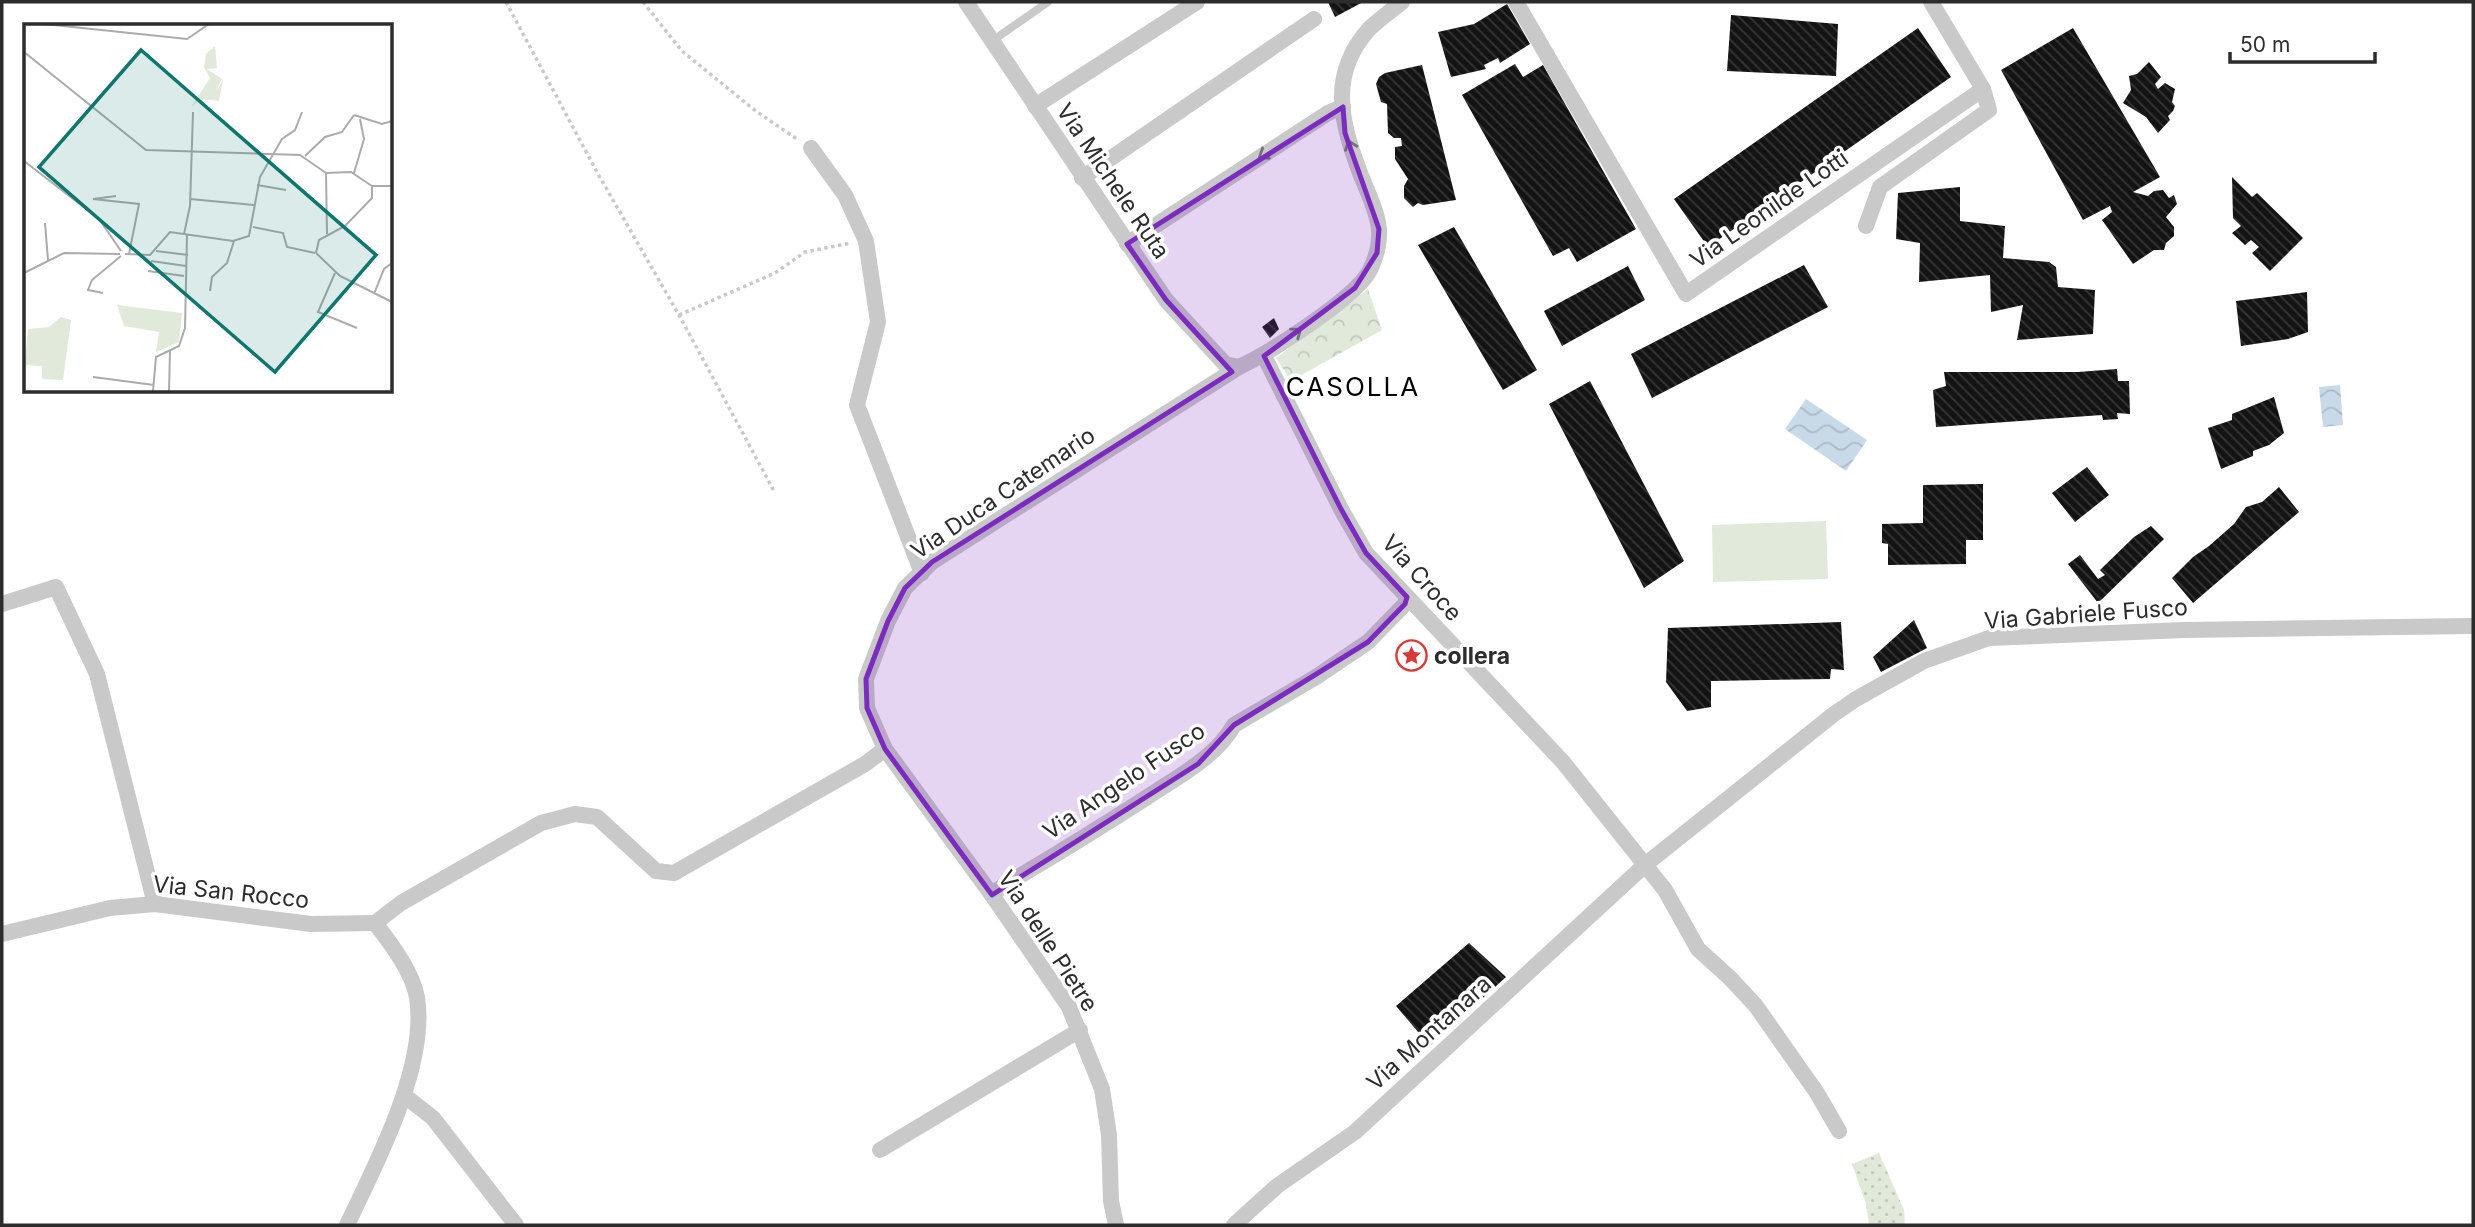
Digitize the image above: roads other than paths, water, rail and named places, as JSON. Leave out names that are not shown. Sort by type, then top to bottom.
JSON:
[{"type":"street","name":"Via Michele Ruta","points":[[966,2],[1166,300],[1225,364],[1239,367]]},
{"type":"street","points":[[1035,106],[1197,2]]},
{"type":"street","name":"Via Duca Catemario","points":[[885,749],[867,708],[866,679],[888,621],[905,587],[932,562],[1239,367],[1264,356],[1356,288],[1370,272],[1377,253],[1379,229],[1345,133],[1341,90],[1353,51],[1370,29],[1402,2]]},
{"type":"street","name":"Via Leonilde Lotti","points":[[1516,2],[1686,294],[1983,89]]},
{"type":"street","points":[[1866,226],[1880,187],[1989,110],[1983,89],[1931,2]]},
{"type":"street","points":[[1082,178],[1314,19]]},
{"type":"street","points":[[1128,244],[1328,113],[1343,107]]},
{"type":"street","points":[[811,148],[845,195],[866,240],[878,322],[856,405],[922,573]]},
{"type":"street","name":"Via Croce","points":[[1264,356],[1366,553],[1563,762],[1665,890],[1698,949],[1756,1006],[1817,1093],[1839,1131]]},
{"type":"street","points":[[2,604],[56,587],[97,674],[155,904]]},
{"type":"street","name":"Via Angelo Fusco","points":[[992,895],[1198,764],[1227,739],[1234,725],[1316,677],[1368,642],[1405,604],[1407,597]]},
{"type":"street","name":"Via Gabriele Fusco","points":[[1646,864],[1766,767],[1856,699],[1924,661],[1989,638],[2184,630],[2473,626]]},
{"type":"street","points":[[347,1225],[405,1096],[418,1018],[417,996],[404,965],[375,923],[401,903],[541,823],[575,814],[597,817],[656,870],[674,873],[865,764],[885,749]]},
{"type":"street","name":"Via delle Pietre","points":[[885,749],[992,895],[1069,1007],[1102,1089],[1109,1135],[1111,1201],[1116,1225]]},
{"type":"street","name":"Via Montanara","points":[[1234,1225],[1277,1186],[1355,1132],[1646,864]]},
{"type":"street","name":"Via San Rocco","points":[[2,934],[110,908],[155,904],[311,924],[375,923]]},
{"type":"street","points":[[880,1150],[1080,1030]]},
{"type":"street","points":[[405,1096],[433,1118],[516,1225]]},
{"type":"lane","points":[[992,41],[1048,2]]},
{"type":"water","points":[[2340,385],[2343,425],[2323,427],[2319,387]]},
{"type":"water","points":[[1806,399],[1867,440],[1846,471],[1785,429]]},
{"type":"place","name":"collera","points":[[1411,656]]},
{"type":"district","name":"CASOLLA","points":[[1353,387]]}]
